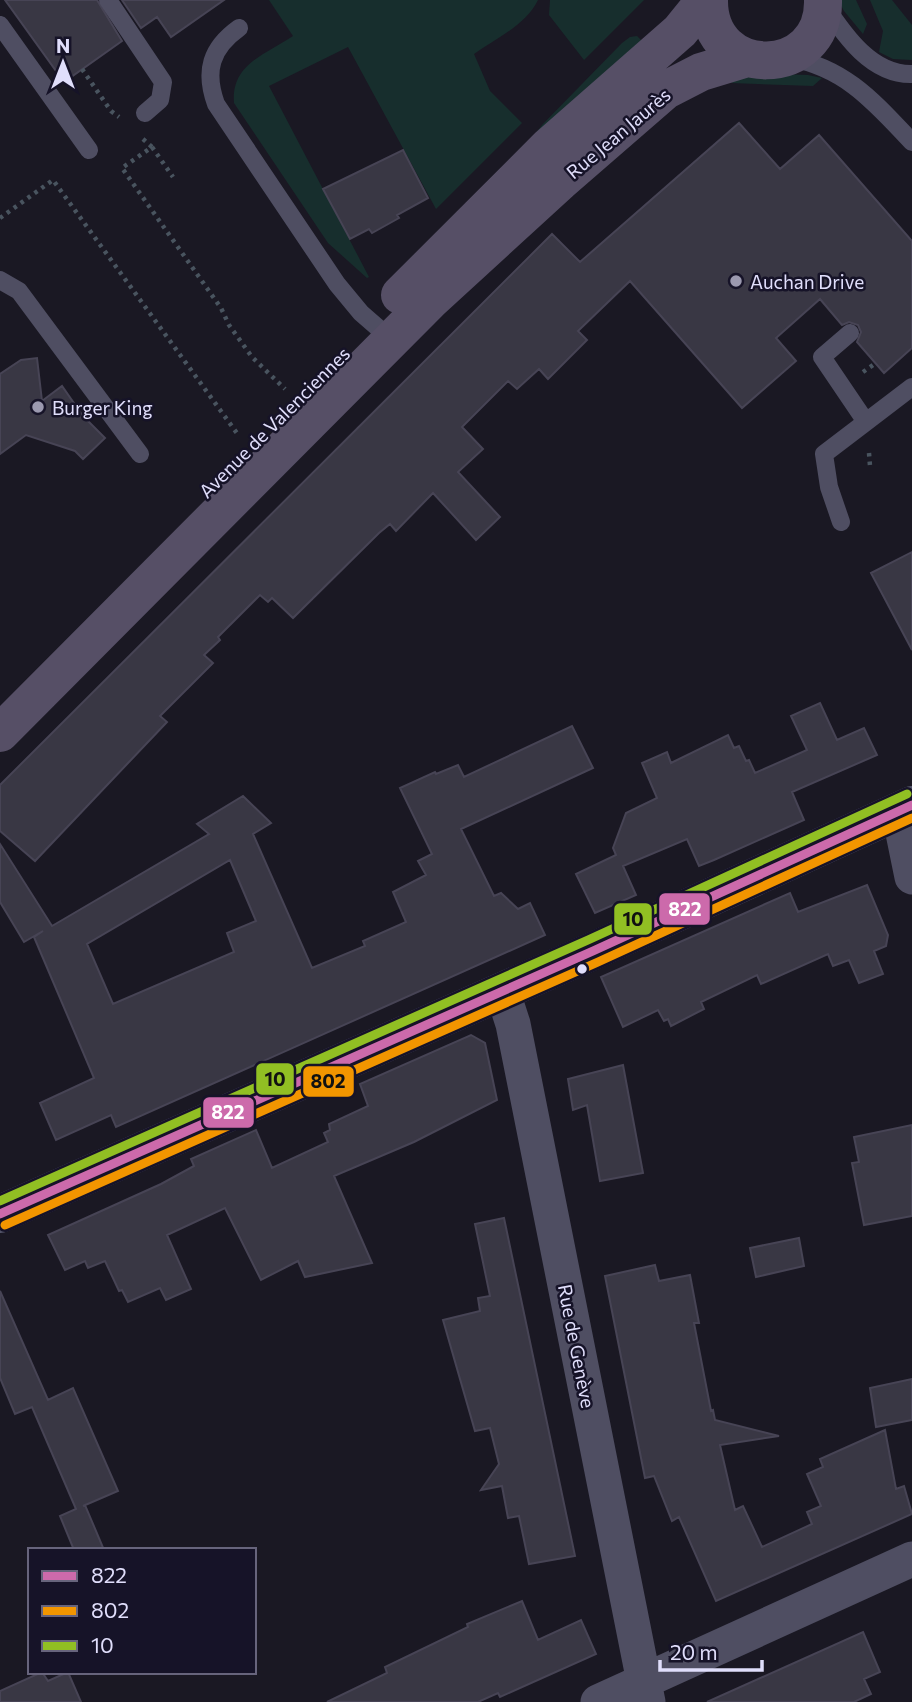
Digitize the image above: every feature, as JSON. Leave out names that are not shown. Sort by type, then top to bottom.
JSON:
[{"type":"main road","points":[[707,0],[710,20],[718,36],[731,50],[747,58]]},
{"type":"main road","name":"Rue Jean Jaurès","points":[[549,146],[680,31],[707,0]]},
{"type":"main road","points":[[787,58],[802,49],[814,36],[821,20],[823,1]]},
{"type":"main road","name":"Rue Jean Jaurès","points":[[535,205],[666,90],[701,72],[747,58],[763,62],[787,58]]},
{"type":"main road","name":"Avenue de Valenciennes","points":[[0,733],[382,331],[549,146]]},
{"type":"main road","name":"Avenue de Valenciennes","points":[[0,699],[382,331],[446,286],[535,205]]},
{"type":"main road","points":[[0,1214],[904,808]]},
{"type":"street","points":[[904,808],[902,828],[912,877]]},
{"type":"street","name":"Rue de Genève","points":[[502,990],[513,1024],[646,1691]]},
{"type":"street","points":[[598,1702],[646,1691],[912,1559]]},
{"type":"lane","points":[[108,0],[163,82],[160,100],[145,113]]},
{"type":"lane","points":[[823,1],[842,29],[872,61],[891,72],[912,74]]},
{"type":"lane","points":[[0,26],[89,150]]},
{"type":"lane","points":[[239,28],[225,38],[211,62],[211,90],[216,104],[337,284],[361,313],[382,331]]},
{"type":"lane","points":[[787,58],[813,63],[838,74],[869,97],[911,135]]},
{"type":"lane","points":[[0,280],[19,291],[140,454]]},
{"type":"lane","points":[[850,333],[822,357],[866,422]]},
{"type":"lane","points":[[841,522],[829,486],[824,454],[912,387]]},
{"type":"path","points":[[82,69],[111,111],[126,124]]},
{"type":"path","points":[[135,132],[152,147],[173,177]]},
{"type":"path","points":[[152,147],[122,168],[221,308],[229,325],[252,357],[285,389]]},
{"type":"path","points":[[0,218],[53,180],[239,436]]},
{"type":"green space","points":[[269,0],[538,0],[518,24],[474,54],[490,91],[522,123],[436,209],[348,47],[269,86],[369,277],[367,278],[328,243],[234,103],[238,79],[244,70],[261,55],[293,36]]},
{"type":"green space","points":[[550,0],[644,0],[584,60],[549,15]]},
{"type":"green space","points":[[838,0],[856,0],[867,24],[863,34],[844,11]]},
{"type":"green space","points":[[870,0],[892,0],[912,25],[912,60],[893,59],[879,52],[883,31]]},
{"type":"green space","points":[[637,36],[647,46],[528,143],[542,125],[622,43]]},
{"type":"green space","points":[[749,73],[822,78],[813,86],[731,83]]},
{"type":"building","points":[[5,0],[97,0],[122,41],[64,82]]},
{"type":"building","points":[[122,0],[224,0],[171,37],[157,17],[141,28]]},
{"type":"building","points":[[739,123],[780,169],[819,135],[912,241],[912,348],[884,373],[857,342],[861,332],[858,325],[849,322],[842,325],[820,299],[776,338],[796,361],[742,408],[630,281],[578,331],[587,340],[548,379],[539,369],[517,389],[508,381],[462,427],[483,449],[458,472],[500,517],[476,540],[433,493],[396,531],[390,524],[379,533],[293,618],[272,598],[268,602],[260,595],[204,655],[213,663],[160,716],[167,722],[35,861],[0,831],[0,785],[552,234],[580,262]]},
{"type":"building","points":[[403,150],[428,198],[372,233],[369,229],[350,239],[323,189]]},
{"type":"building","name":"Burger King","points":[[37,358],[42,401],[62,386],[83,416],[105,438],[83,459],[75,451],[26,435],[0,454],[0,374],[21,360]]},
{"type":"building","points":[[912,552],[912,650],[871,573]]},
{"type":"building","points":[[820,703],[837,740],[864,728],[877,755],[792,792],[804,820],[714,860],[699,866],[687,839],[623,866],[636,895],[595,913],[576,874],[616,855],[613,848],[626,813],[657,798],[642,763],[667,752],[671,763],[728,735],[734,748],[739,746],[746,761],[749,760],[755,773],[807,750],[791,716]]},
{"type":"building","points":[[572,726],[593,768],[461,829],[494,896],[501,893],[518,909],[530,903],[545,935],[116,1127],[111,1115],[56,1140],[40,1103],[94,1078],[34,937],[43,931],[24,942],[0,902],[0,844],[52,926],[209,834],[197,824],[243,796],[271,823],[253,834],[312,968],[365,946],[363,941],[406,922],[393,892],[426,875],[418,861],[432,854],[400,788],[458,765],[464,777]],"holes":[[[230,860],[256,921],[227,933],[234,952],[113,1004],[87,944]]]},
{"type":"building","points":[[867,885],[888,935],[886,946],[874,951],[883,974],[859,983],[849,960],[833,966],[828,954],[761,984],[757,975],[701,1002],[704,1009],[671,1026],[668,1019],[664,1021],[658,1010],[623,1027],[601,977],[790,893],[798,912]]},
{"type":"building","points":[[471,1035],[485,1043],[497,1100],[414,1142],[334,1176],[372,1263],[305,1277],[298,1261],[261,1280],[225,1208],[167,1235],[191,1289],[166,1300],[160,1288],[128,1302],[122,1290],[119,1291],[105,1261],[88,1268],[85,1261],[65,1270],[48,1235],[161,1184],[194,1166],[191,1159],[256,1130],[272,1168],[328,1142],[324,1133],[330,1130],[329,1124],[368,1106],[360,1084]]},
{"type":"building","points":[[623,1065],[643,1173],[600,1181],[587,1105],[573,1110],[568,1079]]},
{"type":"building","points":[[912,1125],[912,1216],[864,1225],[852,1163],[859,1162],[854,1137]]},
{"type":"building","points":[[504,1218],[575,1556],[529,1564],[519,1516],[508,1518],[502,1486],[481,1490],[499,1464],[490,1428],[475,1431],[443,1320],[480,1311],[478,1298],[490,1296],[475,1224]]},
{"type":"building","points":[[799,1238],[804,1266],[756,1277],[750,1248]]},
{"type":"building","points":[[655,1265],[659,1281],[690,1275],[699,1323],[694,1323],[715,1420],[779,1436],[720,1445],[735,1510],[743,1506],[762,1547],[812,1524],[807,1512],[821,1506],[807,1474],[823,1467],[820,1459],[885,1430],[896,1489],[904,1486],[912,1514],[716,1601],[679,1517],[672,1521],[654,1476],[645,1478],[605,1276]]},
{"type":"building","points":[[0,1291],[48,1400],[73,1388],[118,1491],[85,1505],[103,1548],[73,1548],[60,1516],[76,1509],[32,1407],[15,1414],[0,1378]]},
{"type":"building","points":[[912,1379],[912,1420],[876,1427],[870,1388]]},
{"type":"building","points":[[522,1601],[538,1640],[581,1620],[596,1654],[500,1697],[498,1693],[478,1702],[327,1702],[387,1673],[385,1667],[468,1627],[467,1624]]},
{"type":"building","points":[[863,1632],[880,1672],[864,1679],[871,1694],[854,1702],[707,1702]]},
{"type":"building","points":[[38,1674],[43,1674],[48,1681],[69,1674],[81,1702],[0,1702],[0,1691]]},
{"type":"transit line","name":"10","points":[[0,1201],[588,940],[907,794]]},
{"type":"transit line","name":"822","points":[[0,1214],[593,951],[912,805]]},
{"type":"transit line","name":"802","points":[[5,1225],[598,962],[912,818]]},
{"type":"place","name":"Auchan Drive","points":[[736,281]]},
{"type":"place","name":"Burger King","points":[[38,407]]}]
